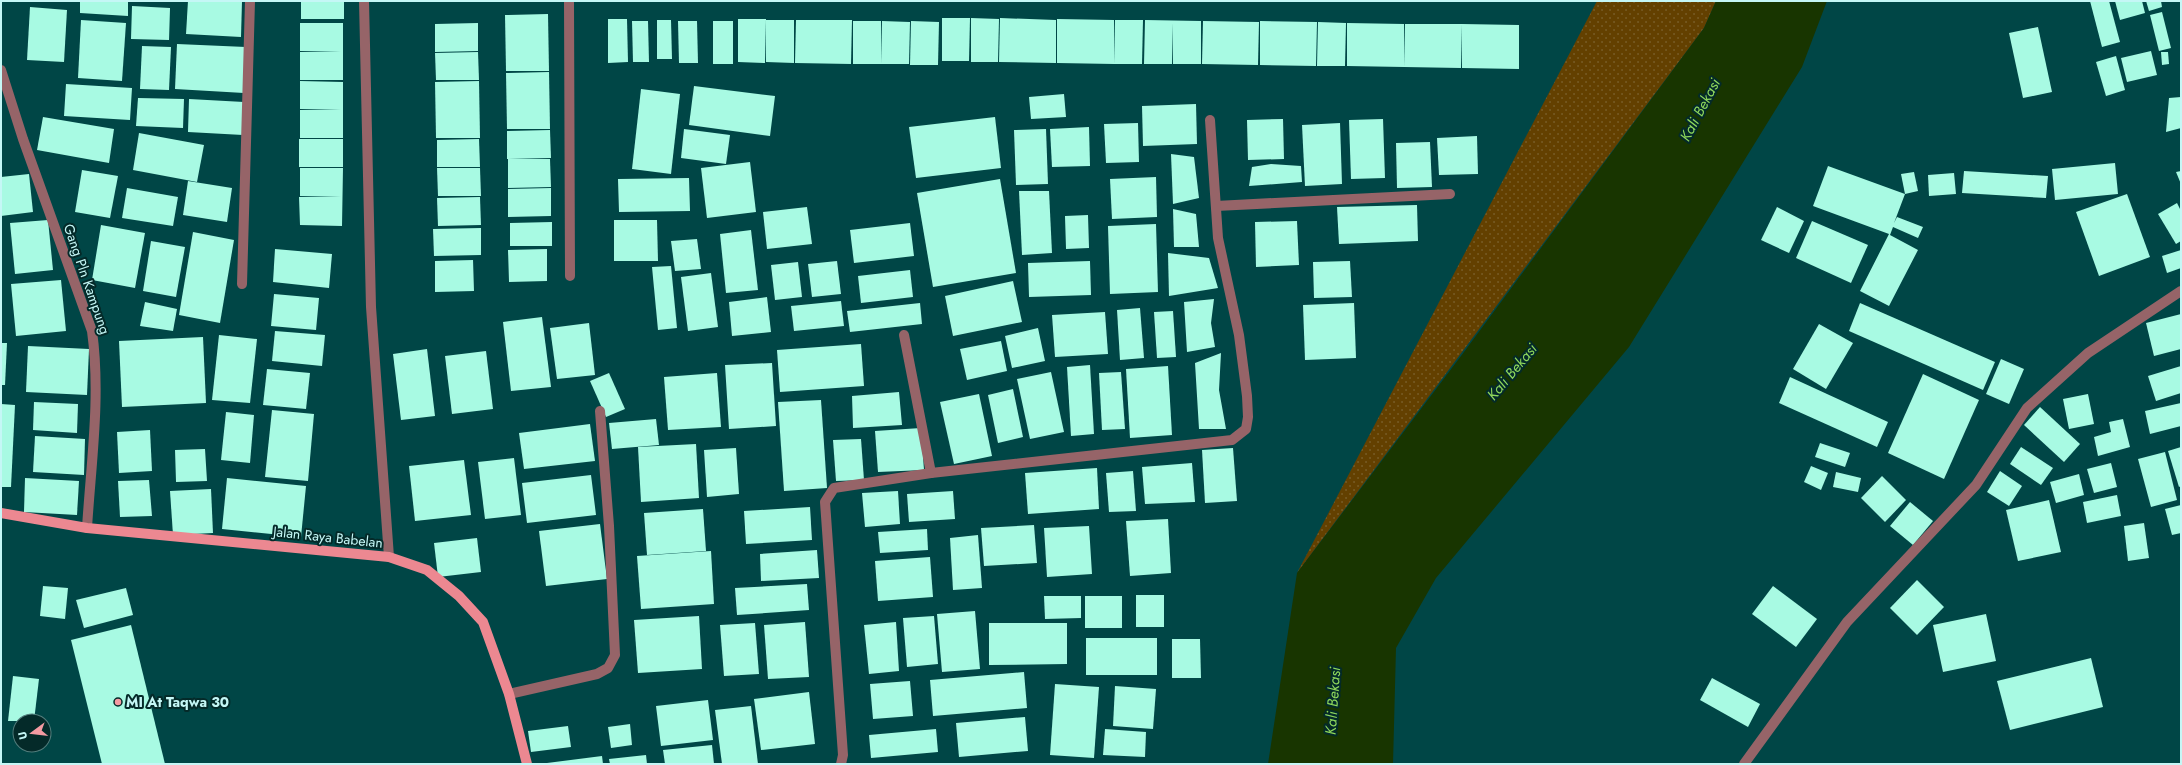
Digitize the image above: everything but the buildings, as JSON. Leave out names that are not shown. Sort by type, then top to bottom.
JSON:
[{"type":"main road","name":"Jalan Raya Babelan","points":[[1,513],[87,528],[389,558],[427,570],[459,596],[483,622],[510,694],[528,764]]},
{"type":"street","points":[[242,284],[250,1]]},
{"type":"street","points":[[364,1],[371,308],[389,558]]},
{"type":"street","points":[[569,1],[570,276]]},
{"type":"street","name":"Gang Pln Kampung","points":[[1,70],[23,139],[92,331],[96,359],[96,391],[87,528]]},
{"type":"street","points":[[840,764],[843,755],[825,502],[834,488],[931,473],[1232,440],[1238,437],[1246,429],[1248,417],[1247,396],[1239,335],[1218,238],[1210,120]]},
{"type":"street","points":[[1216,206],[1450,194]]},
{"type":"street","points":[[1744,764],[1847,622],[1976,485],[2027,408],[2088,353],[2181,291]]},
{"type":"street","points":[[904,335],[931,473]]},
{"type":"street","points":[[510,694],[597,674],[608,668],[615,655],[610,526],[600,411]]},
{"type":"shaded area","points":[[1597,1],[1716,1],[1704,28],[1297,573]]},
{"type":"water","name":"Kali Bekasi","points":[[1716,1],[1827,1],[1802,67],[1629,347],[1436,578],[1396,648],[1393,764],[1268,764],[1297,573],[1461,356],[1704,28]]},
{"type":"place","name":"MI At Taqwa 30","points":[[118,702]]}]
